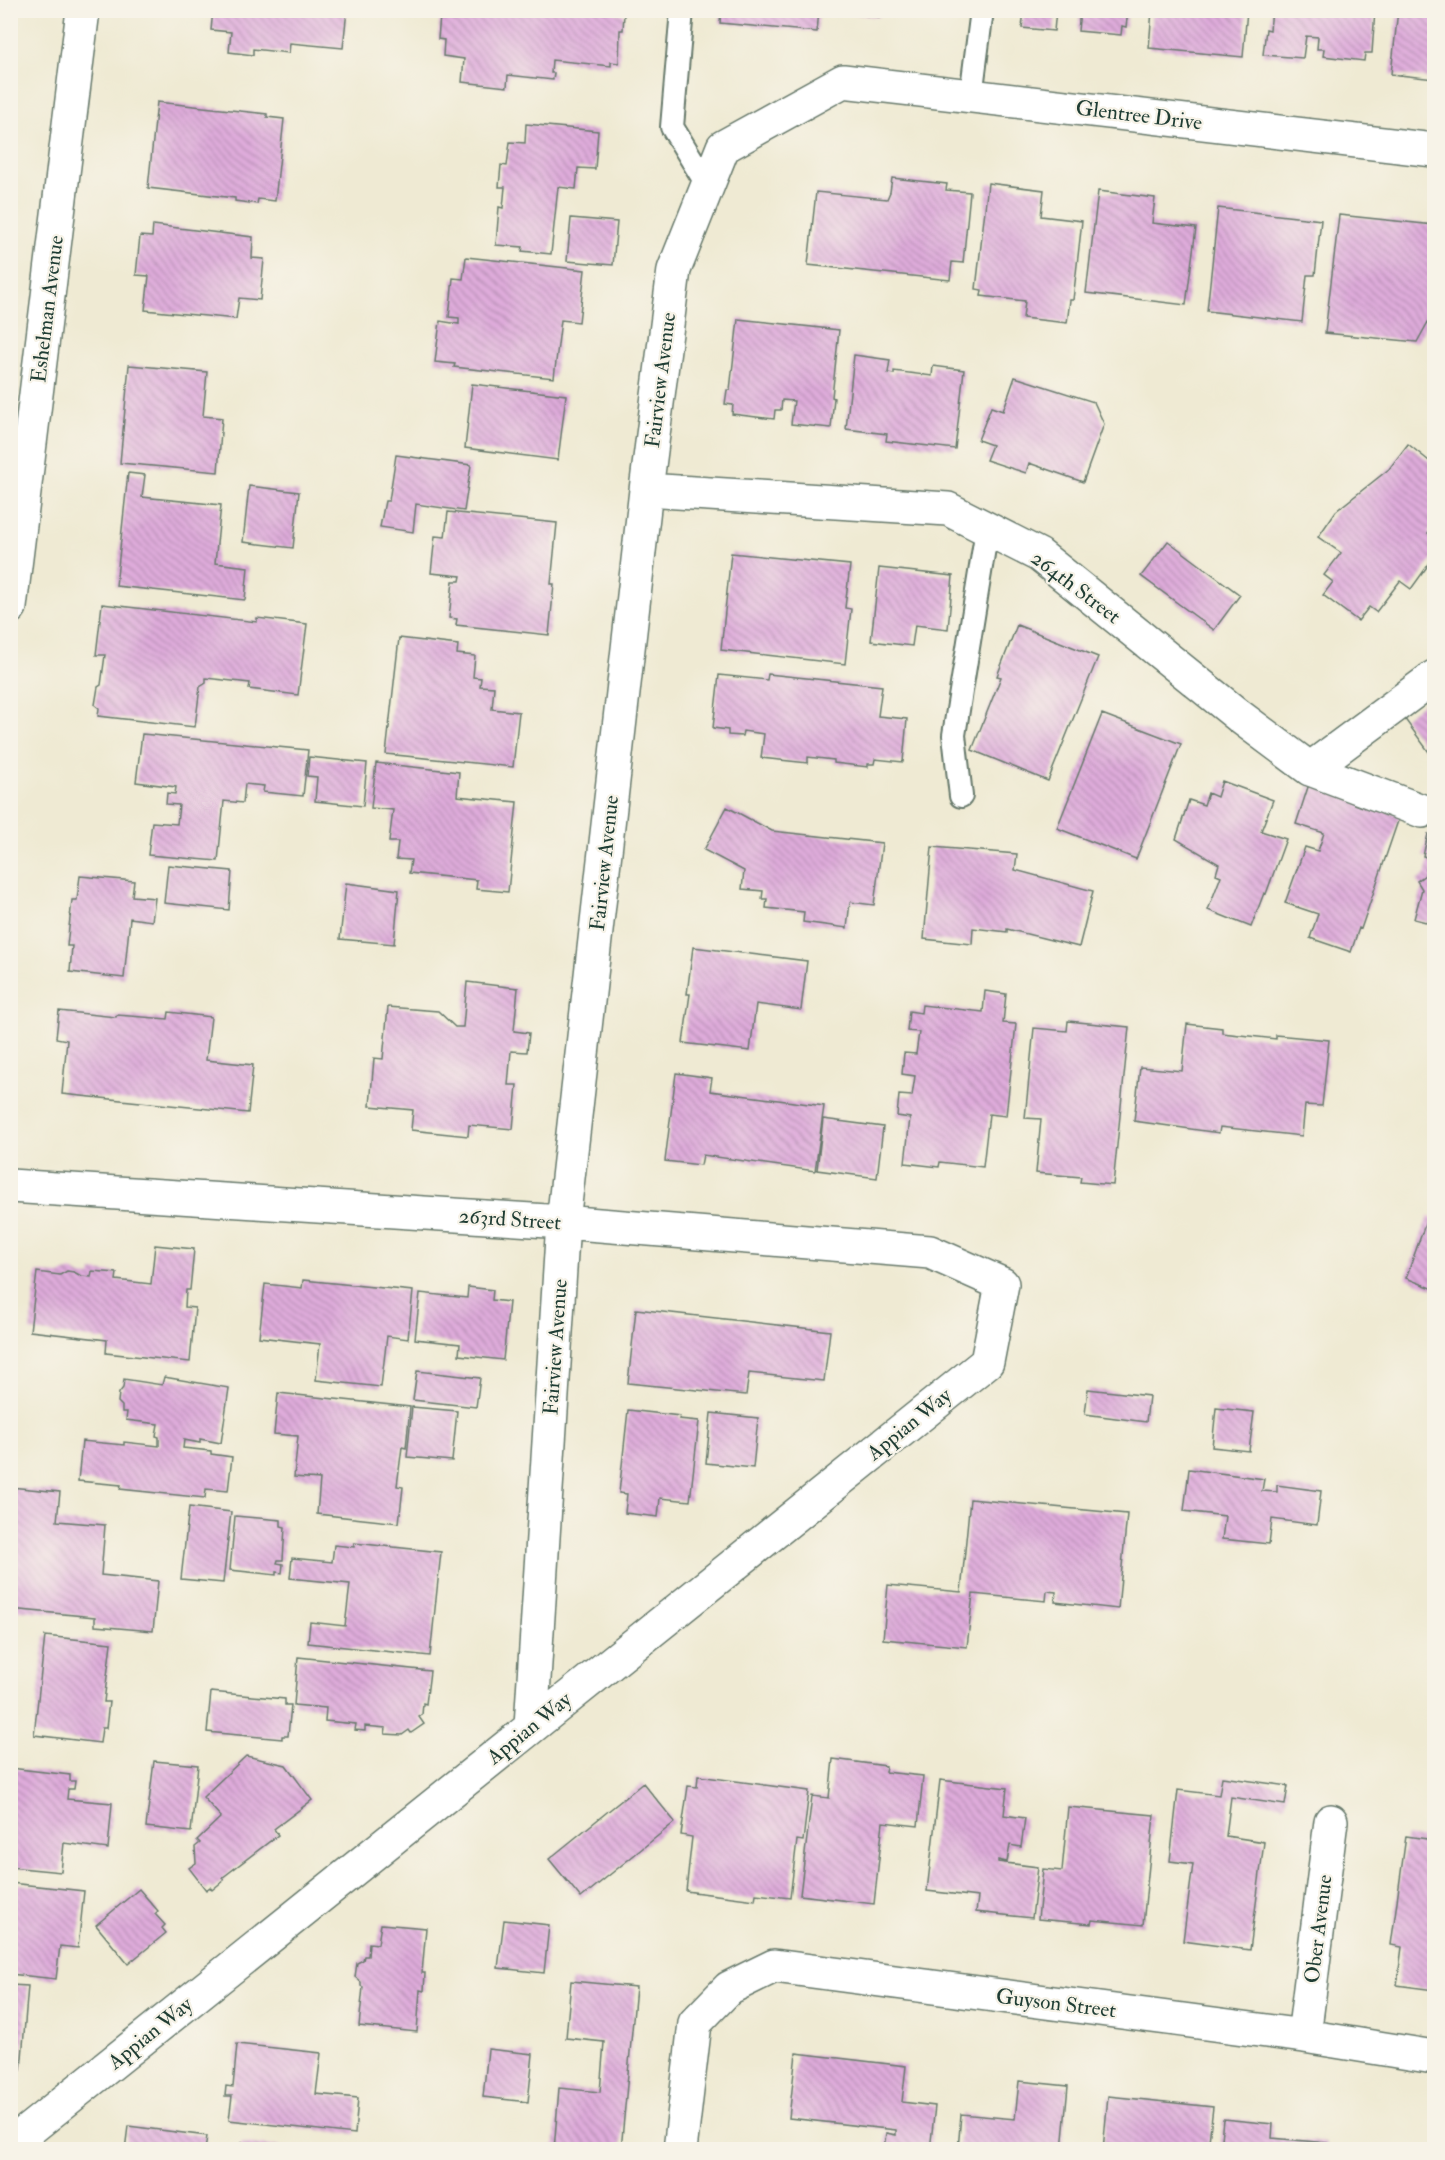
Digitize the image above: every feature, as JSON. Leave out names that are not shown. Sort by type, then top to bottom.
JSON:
[{"type":"street","name":"Eshelman Avenue","points":[[10,607],[83,10]]},
{"type":"street","name":"Fairview Avenue","points":[[531,1726],[563,1222],[646,490],[674,270],[723,147],[843,81]]},
{"type":"street","name":"Glentree Drive","points":[[843,81],[1434,150]]},
{"type":"street","name":"264th Street","points":[[646,490],[948,509],[1039,555],[1230,709],[1310,769],[1422,811]]},
{"type":"street","points":[[1310,769],[1434,677]]},
{"type":"street","name":"263rd Street","points":[[10,1186],[563,1222],[930,1252],[1002,1284]]},
{"type":"street","name":"Appian Way","points":[[10,2145],[987,1362],[1002,1284]]},
{"type":"street","name":"Ober Avenue","points":[[1305,2036],[1331,1821]]},
{"type":"street","name":"Guyson Street","points":[[680,2150],[696,2023],[729,1988],[774,1966],[1305,2036],[1434,2057]]},
{"type":"lane","points":[[682,10],[672,128],[708,186]]},
{"type":"lane","points":[[972,96],[982,10]]},
{"type":"lane","points":[[961,796],[954,735],[987,529]]},
{"type":"building","points":[[213,10],[347,10],[343,48],[290,43],[289,53],[253,49],[253,55],[229,52],[231,32],[211,30]]},
{"type":"building","points":[[447,10],[615,10],[615,13],[624,14],[623,30],[620,30],[619,63],[611,62],[611,66],[552,60],[553,80],[508,75],[507,87],[462,82],[464,59],[443,56],[444,40],[438,39],[440,16],[447,17]]},
{"type":"building","points":[[721,10],[819,10],[817,32],[720,23]]},
{"type":"building","points":[[836,10],[880,10],[879,17],[836,12]]},
{"type":"building","points":[[899,10],[941,10],[940,18],[899,14]]},
{"type":"building","points":[[1024,10],[1056,10],[1054,31],[1022,28]]},
{"type":"building","points":[[1080,10],[1128,10],[1126,27],[1122,26],[1121,35],[1078,31]]},
{"type":"building","points":[[1152,10],[1247,10],[1243,57],[1149,48]]},
{"type":"building","points":[[1272,10],[1375,10],[1372,53],[1365,53],[1364,61],[1323,56],[1324,49],[1317,49],[1318,37],[1306,36],[1303,58],[1263,55],[1266,29],[1270,30]]},
{"type":"building","points":[[1398,10],[1434,10],[1434,79],[1391,74]]},
{"type":"building","points":[[157,102],[267,114],[267,117],[284,119],[275,201],[258,199],[257,204],[235,201],[235,198],[148,188]]},
{"type":"building","points":[[526,124],[598,131],[595,169],[578,168],[576,189],[558,187],[551,254],[522,251],[523,247],[496,245],[499,207],[503,208],[505,187],[499,187],[501,165],[507,166],[510,142],[525,143]]},
{"type":"building","points":[[892,178],[947,184],[946,190],[970,192],[963,263],[952,262],[950,280],[808,265],[816,192],[887,199]]},
{"type":"building","points":[[988,183],[1044,190],[1041,216],[1082,221],[1073,300],[1070,300],[1067,323],[1023,318],[1025,301],[981,296],[982,290],[976,289]]},
{"type":"building","points":[[1098,191],[1155,198],[1152,223],[1196,228],[1186,305],[1086,293]]},
{"type":"building","points":[[1218,208],[1321,220],[1315,275],[1307,275],[1302,322],[1207,311]]},
{"type":"building","points":[[1339,215],[1434,225],[1434,311],[1417,342],[1325,333]]},
{"type":"building","points":[[571,218],[617,222],[613,265],[567,261]]},
{"type":"building","points":[[153,225],[253,237],[252,258],[264,259],[260,300],[239,298],[236,319],[145,310],[149,276],[136,275],[140,236],[152,237]]},
{"type":"building","points":[[466,257],[585,270],[579,322],[561,320],[554,378],[454,367],[455,364],[435,362],[440,321],[459,324],[459,318],[449,317],[453,278],[463,279]]},
{"type":"building","points":[[738,319],[839,330],[831,428],[791,424],[794,401],[782,400],[781,410],[775,410],[774,419],[732,414],[733,405],[725,404],[727,390],[730,390]]},
{"type":"building","points":[[854,355],[890,360],[888,373],[894,374],[894,371],[932,376],[933,366],[964,370],[955,449],[886,441],[887,434],[846,429]]},
{"type":"building","points":[[129,365],[207,372],[203,416],[222,418],[218,472],[120,463]]},
{"type":"building","points":[[1015,377],[1094,402],[1104,424],[1083,482],[1029,463],[1026,473],[986,460],[992,445],[978,440],[991,407],[1003,411]]},
{"type":"building","points":[[472,384],[566,395],[558,460],[465,448]]},
{"type":"building","points":[[1408,444],[1434,465],[1434,524],[1428,533],[1434,538],[1434,557],[1411,589],[1400,581],[1376,612],[1369,607],[1358,621],[1323,595],[1333,582],[1324,575],[1341,553],[1318,537],[1336,511],[1389,469]]},
{"type":"building","points":[[396,455],[471,465],[464,511],[416,504],[413,532],[380,527],[385,501],[389,501]]},
{"type":"building","points":[[128,473],[145,475],[142,497],[221,505],[215,563],[248,567],[245,600],[116,586]]},
{"type":"building","points":[[249,486],[299,492],[293,548],[243,542]]},
{"type":"building","points":[[448,512],[557,523],[549,635],[456,625],[457,619],[449,618],[453,581],[460,581],[461,576],[431,573],[435,536],[445,537]]},
{"type":"building","points":[[1168,541],[1240,595],[1214,630],[1141,576]]},
{"type":"building","points":[[731,553],[850,565],[845,608],[851,609],[845,664],[721,650]]},
{"type":"building","points":[[879,568],[953,576],[948,629],[915,625],[912,646],[871,641]]},
{"type":"building","points":[[102,604],[257,622],[257,618],[307,624],[298,695],[249,689],[250,683],[206,678],[206,683],[200,687],[195,727],[98,716],[99,708],[95,705],[98,687],[101,685],[105,655],[96,655]]},
{"type":"building","points":[[1017,625],[1098,657],[1048,781],[972,750],[1001,677],[997,676]]},
{"type":"building","points":[[399,638],[458,645],[457,654],[475,656],[473,677],[481,678],[480,686],[494,687],[492,709],[519,712],[513,767],[386,754]]},
{"type":"building","points":[[768,674],[882,686],[878,716],[907,719],[903,762],[875,759],[874,764],[868,764],[868,767],[808,757],[808,763],[761,758],[764,734],[743,731],[742,736],[728,735],[728,730],[713,728],[719,675],[767,680]]},
{"type":"building","points":[[1434,695],[1434,759],[1404,718]]},
{"type":"building","points":[[1102,714],[1181,744],[1136,859],[1057,828]]},
{"type":"building","points":[[142,734],[308,750],[303,796],[263,792],[264,786],[245,784],[243,803],[224,801],[218,861],[148,855],[152,822],[177,824],[179,805],[166,804],[167,793],[175,794],[176,787],[136,782]]},
{"type":"building","points":[[309,757],[367,763],[363,806],[315,801],[317,777],[307,776]]},
{"type":"building","points":[[376,763],[459,772],[457,796],[517,802],[508,892],[476,889],[477,880],[409,873],[411,860],[396,859],[398,842],[389,842],[393,810],[371,808]]},
{"type":"building","points":[[1222,781],[1273,800],[1261,831],[1286,839],[1251,927],[1208,910],[1221,876],[1216,874],[1219,864],[1176,839],[1189,800],[1204,805],[1208,793],[1217,797]]},
{"type":"building","points":[[1309,784],[1400,815],[1351,952],[1310,938],[1318,914],[1285,903],[1305,847],[1318,851],[1324,833],[1296,824]]},
{"type":"building","points":[[727,807],[772,831],[882,843],[874,905],[850,902],[847,928],[803,922],[804,912],[766,908],[767,899],[762,899],[763,891],[742,889],[744,871],[704,850]]},
{"type":"building","points":[[1428,834],[1434,835],[1434,924],[1414,919],[1422,889],[1417,881],[1425,875],[1429,858],[1423,856]]},
{"type":"building","points":[[932,847],[1017,854],[1015,870],[1093,891],[1079,947],[1007,929],[1007,932],[973,928],[972,944],[924,939]]},
{"type":"building","points":[[168,865],[232,871],[229,910],[164,903]]},
{"type":"building","points":[[80,876],[134,881],[132,896],[155,898],[152,921],[130,918],[124,978],[70,972],[72,946],[67,946],[72,900],[77,900]]},
{"type":"building","points":[[346,883],[399,890],[394,944],[340,939]]},
{"type":"building","points":[[693,947],[807,961],[801,1010],[756,1004],[750,1051],[683,1043],[690,994],[687,994]]},
{"type":"building","points":[[467,982],[518,988],[514,1031],[529,1033],[527,1052],[511,1051],[508,1085],[517,1085],[513,1129],[469,1125],[468,1136],[411,1130],[413,1110],[370,1106],[374,1058],[383,1059],[388,1007],[438,1011],[455,1027],[463,1027]]},
{"type":"building","points":[[985,991],[1006,994],[1003,1023],[1016,1024],[1006,1116],[989,1114],[983,1167],[940,1162],[939,1167],[905,1163],[910,1118],[897,1116],[899,1095],[912,1096],[915,1076],[902,1074],[904,1053],[916,1054],[919,1032],[907,1031],[909,1011],[921,1013],[922,1005],[983,1012]]},
{"type":"building","points":[[59,1011],[116,1017],[117,1015],[168,1019],[169,1012],[211,1017],[206,1060],[253,1065],[248,1113],[62,1094],[67,1040],[56,1038]]},
{"type":"building","points":[[1068,1021],[1129,1027],[1113,1185],[1080,1182],[1081,1177],[1036,1173],[1041,1119],[1025,1118],[1034,1028],[1067,1031]]},
{"type":"building","points":[[1187,1024],[1222,1028],[1222,1033],[1276,1039],[1276,1035],[1329,1040],[1322,1106],[1305,1105],[1302,1136],[1220,1127],[1219,1133],[1134,1121],[1140,1067],[1182,1071]]},
{"type":"building","points":[[676,1073],[712,1078],[710,1091],[824,1106],[815,1171],[703,1155],[701,1165],[665,1161]]},
{"type":"building","points":[[823,1119],[883,1127],[877,1178],[817,1170]]},
{"type":"building","points":[[1428,1216],[1434,1218],[1434,1289],[1406,1278]]},
{"type":"building","points":[[155,1245],[194,1249],[190,1290],[186,1290],[185,1307],[195,1308],[190,1362],[106,1353],[107,1340],[30,1331],[37,1272],[60,1275],[67,1271],[91,1277],[92,1271],[117,1273],[116,1280],[151,1284]]},
{"type":"building","points":[[303,1280],[413,1291],[408,1339],[387,1336],[381,1387],[316,1380],[320,1344],[259,1337],[265,1284],[302,1288]]},
{"type":"building","points":[[468,1287],[493,1290],[492,1300],[509,1302],[503,1360],[459,1355],[460,1344],[415,1339],[420,1293],[467,1298]]},
{"type":"building","points":[[636,1309],[830,1331],[824,1381],[749,1373],[746,1395],[628,1383]]},
{"type":"building","points":[[417,1371],[480,1378],[476,1407],[413,1400]]},
{"type":"building","points":[[164,1377],[229,1388],[221,1443],[200,1439],[200,1443],[184,1440],[183,1448],[211,1451],[211,1454],[232,1457],[228,1491],[206,1489],[205,1498],[120,1489],[121,1485],[78,1481],[82,1441],[159,1446],[159,1437],[156,1436],[158,1424],[126,1420],[127,1412],[122,1412],[122,1406],[118,1402],[124,1379],[162,1385]]},
{"type":"building","points":[[1088,1389],[1149,1396],[1146,1422],[1085,1414]]},
{"type":"building","points":[[278,1393],[410,1407],[406,1448],[402,1447],[397,1486],[403,1487],[399,1523],[317,1514],[320,1479],[294,1477],[298,1436],[274,1434]]},
{"type":"building","points":[[412,1407],[457,1411],[452,1461],[407,1457]]},
{"type":"building","points":[[1216,1408],[1254,1412],[1249,1451],[1212,1447]]},
{"type":"building","points":[[628,1410],[680,1416],[679,1419],[699,1421],[690,1501],[660,1498],[658,1517],[625,1513],[627,1494],[619,1493]]},
{"type":"building","points":[[711,1413],[758,1418],[753,1468],[706,1463]]},
{"type":"building","points":[[1189,1469],[1264,1479],[1262,1491],[1277,1492],[1277,1485],[1321,1491],[1317,1525],[1272,1519],[1269,1544],[1222,1539],[1225,1516],[1184,1511]]},
{"type":"building","points":[[10,1487],[60,1492],[57,1521],[105,1525],[101,1575],[158,1581],[153,1631],[95,1626],[95,1617],[10,1609]]},
{"type":"building","points":[[970,1499],[1127,1514],[1118,1609],[1055,1602],[1056,1592],[1047,1591],[1046,1601],[973,1594],[967,1647],[883,1639],[888,1585],[961,1592]]},
{"type":"building","points":[[189,1507],[231,1512],[223,1583],[181,1579]]},
{"type":"building","points":[[235,1516],[281,1520],[281,1526],[285,1527],[283,1560],[278,1560],[277,1563],[283,1564],[282,1573],[276,1572],[276,1575],[230,1570]]},
{"type":"building","points":[[354,1543],[441,1552],[430,1656],[308,1643],[310,1622],[345,1626],[350,1584],[290,1578],[292,1558],[332,1562],[334,1545],[354,1547]]},
{"type":"building","points":[[45,1636],[111,1643],[104,1702],[109,1702],[106,1728],[102,1728],[100,1743],[34,1735]]},
{"type":"building","points":[[298,1657],[430,1671],[426,1704],[423,1703],[422,1715],[419,1717],[424,1724],[411,1733],[409,1730],[402,1735],[385,1734],[386,1728],[365,1726],[365,1731],[355,1730],[356,1724],[325,1721],[326,1708],[294,1705]]},
{"type":"building","points":[[211,1692],[285,1699],[285,1705],[291,1705],[288,1736],[282,1736],[282,1739],[207,1732]]},
{"type":"building","points":[[246,1756],[286,1765],[312,1800],[274,1829],[278,1835],[222,1878],[224,1880],[212,1890],[210,1887],[206,1890],[189,1868],[196,1863],[195,1847],[200,1843],[197,1840],[221,1817],[203,1797]]},
{"type":"building","points":[[833,1759],[886,1766],[885,1772],[923,1776],[918,1826],[883,1822],[874,1904],[800,1895],[812,1796],[829,1798]]},
{"type":"building","points":[[154,1761],[198,1765],[191,1832],[146,1827]]},
{"type":"building","points":[[10,1768],[70,1775],[70,1781],[75,1781],[74,1789],[68,1789],[67,1799],[112,1803],[108,1849],[64,1843],[61,1872],[10,1867]]},
{"type":"building","points":[[698,1776],[809,1791],[803,1841],[797,1840],[790,1898],[756,1894],[755,1900],[686,1891],[692,1837],[681,1835],[688,1786],[697,1787]]},
{"type":"building","points":[[1222,1777],[1288,1786],[1285,1805],[1231,1797],[1226,1836],[1264,1842],[1250,1950],[1183,1941],[1193,1864],[1170,1861],[1178,1790],[1219,1795]]},
{"type":"building","points":[[940,1780],[1007,1788],[1004,1815],[1025,1818],[1021,1847],[1010,1845],[1007,1862],[998,1860],[998,1862],[1038,1867],[1032,1918],[976,1912],[978,1897],[927,1891]]},
{"type":"building","points":[[643,1783],[675,1822],[581,1898],[549,1859]]},
{"type":"building","points":[[1068,1807],[1154,1815],[1143,1925],[1092,1920],[1091,1924],[1038,1919],[1043,1869],[1062,1871]]},
{"type":"building","points":[[1406,1836],[1434,1840],[1434,1990],[1397,1985],[1402,1947],[1391,1945]]},
{"type":"building","points":[[10,1883],[84,1891],[78,1948],[60,1946],[56,1979],[10,1974],[13,1945],[10,1945]]},
{"type":"building","points":[[139,1889],[158,1911],[155,1914],[165,1925],[162,1928],[166,1933],[128,1964],[96,1925]]},
{"type":"building","points":[[504,1920],[549,1925],[544,1973],[498,1968]]},
{"type":"building","points":[[381,1924],[426,1928],[422,1973],[425,1973],[424,1991],[420,1990],[417,2032],[359,2026],[363,1987],[355,1977],[357,1963],[363,1960],[364,1956],[368,1956],[369,1943],[378,1944]]},
{"type":"building","points":[[571,1981],[636,1987],[621,2150],[554,2150],[559,2088],[600,2092],[604,2042],[566,2038]]},
{"type":"building","points":[[10,1985],[28,1986],[21,2070],[10,2069]]},
{"type":"building","points":[[237,2044],[321,2053],[316,2094],[358,2098],[355,2134],[229,2120],[232,2096],[225,2096],[226,2086],[233,2087]]},
{"type":"building","points":[[488,2049],[533,2054],[528,2102],[483,2097]]},
{"type":"building","points":[[796,2053],[906,2066],[902,2102],[935,2106],[930,2150],[884,2150],[886,2133],[896,2135],[896,2130],[789,2118]]},
{"type":"building","points":[[1019,2081],[1068,2086],[1062,2150],[958,2150],[961,2114],[1015,2119]]},
{"type":"building","points":[[1108,2096],[1213,2107],[1208,2150],[1103,2150]]},
{"type":"building","points":[[1223,2119],[1273,2124],[1272,2138],[1327,2143],[1326,2150],[1220,2150]]},
{"type":"building","points":[[128,2126],[207,2136],[205,2150],[125,2150]]},
{"type":"building","points":[[241,2143],[289,2148],[289,2150],[240,2150]]}]
